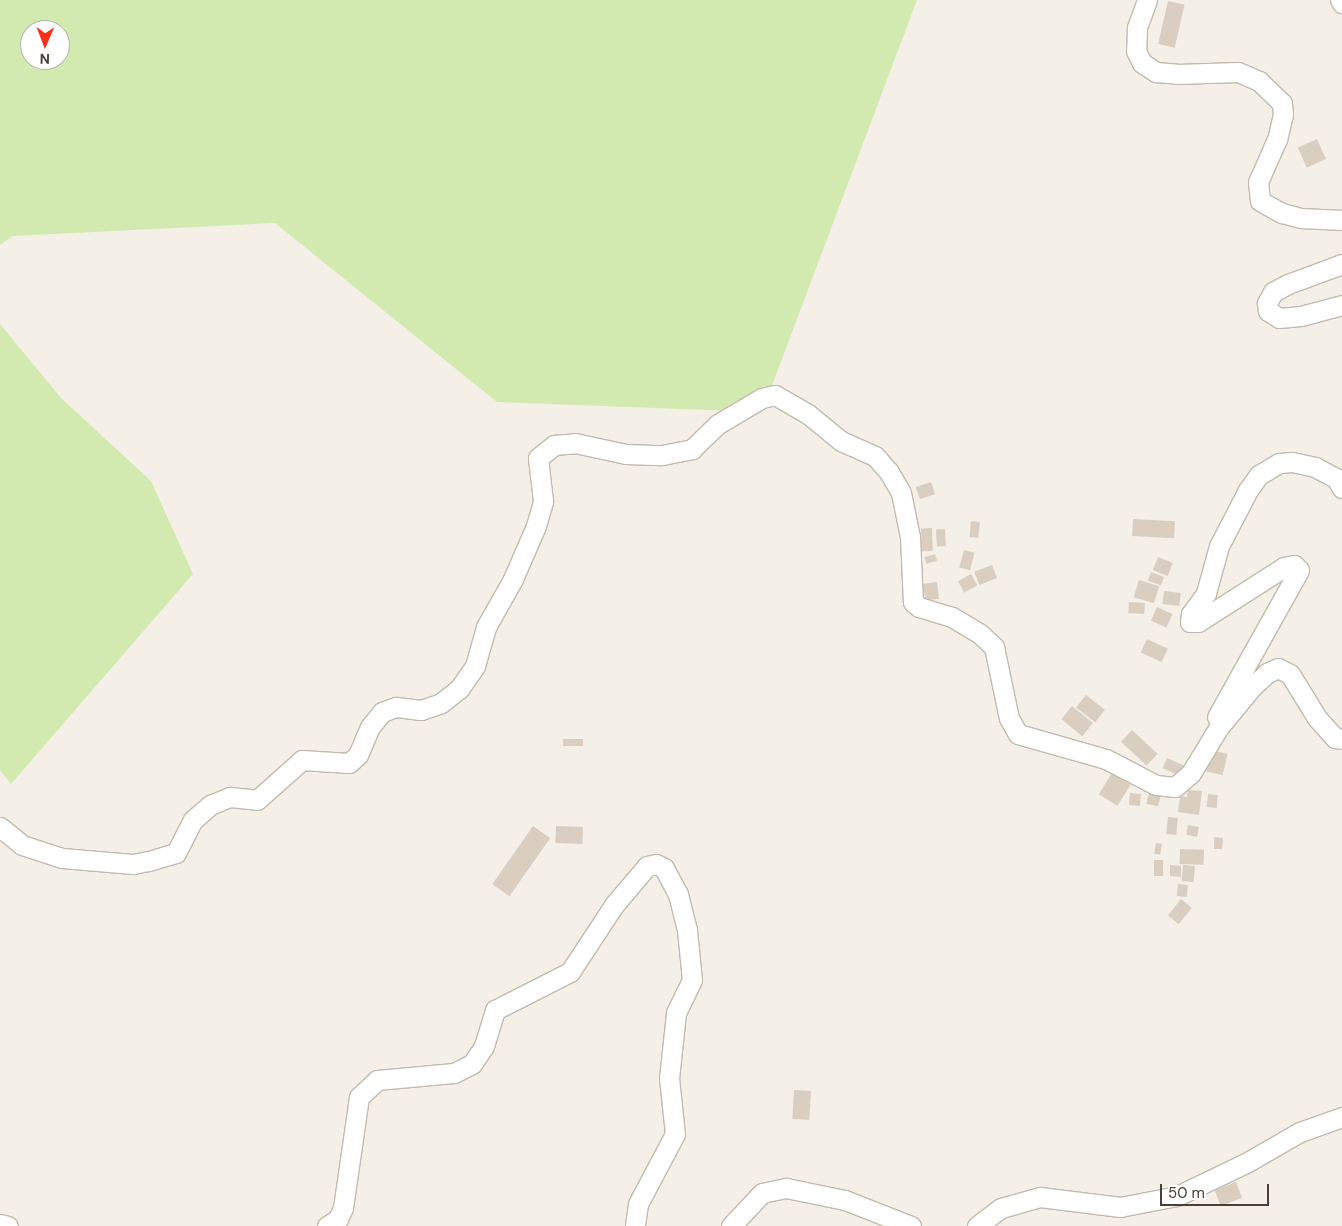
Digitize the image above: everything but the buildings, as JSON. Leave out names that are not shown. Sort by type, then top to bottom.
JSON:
[{"type":"street","points":[[1147,0],[1138,28],[1136,51],[1142,63],[1156,72],[1177,74],[1238,72],[1259,81],[1282,103],[1283,114],[1277,139],[1258,182],[1260,201],[1282,213],[1302,218],[1342,220]]},
{"type":"street","points":[[1342,264],[1288,284],[1273,292],[1267,303],[1268,311],[1279,318],[1301,316],[1342,305]]},
{"type":"street","points":[[0,827],[22,845],[62,858],[133,864],[176,853],[193,820],[210,805],[230,797],[256,800],[302,760],[349,763],[358,755],[370,727],[382,712],[396,707],[421,710],[441,703],[459,689],[475,666],[486,627],[513,579],[536,526],[542,501],[538,458],[554,445],[575,443],[626,454],[662,455],[692,449],[718,424],[762,398],[775,395],[808,414],[841,440],[875,456],[889,472],[902,493],[910,537],[913,602],[919,607],[952,617],[979,633],[994,647],[1009,718],[1018,734],[1106,759],[1167,788],[1175,787],[1191,773],[1219,727],[1252,688],[1267,672],[1278,668],[1290,674],[1317,718],[1335,738],[1342,739]]},
{"type":"street","points":[[1219,727],[1214,720],[1299,570],[1294,565],[1284,567],[1198,622],[1190,622],[1191,614],[1206,593],[1219,546],[1248,490],[1260,475],[1279,463],[1292,462],[1315,467],[1336,478],[1342,488]]},
{"type":"street","points":[[327,1226],[338,1219],[343,1208],[359,1097],[377,1080],[454,1073],[472,1064],[484,1046],[495,1010],[570,972],[614,905],[647,866],[656,864],[664,868],[678,894],[687,930],[692,980],[676,1012],[669,1078],[675,1134],[638,1204],[635,1226]]},
{"type":"street","points":[[977,1226],[1001,1208],[1040,1197],[1120,1206],[1177,1196],[1246,1163],[1300,1132],[1342,1117]]},
{"type":"street","points":[[731,1226],[762,1193],[786,1188],[845,1200],[911,1226]]},
{"type":"street","points":[[0,1224],[8,1226]]},
{"type":"green space","points":[[0,0],[917,0],[762,412],[497,402],[275,223],[13,236],[0,245]]},
{"type":"green space","points":[[0,324],[61,398],[151,481],[193,574],[11,784],[0,770]]}]
